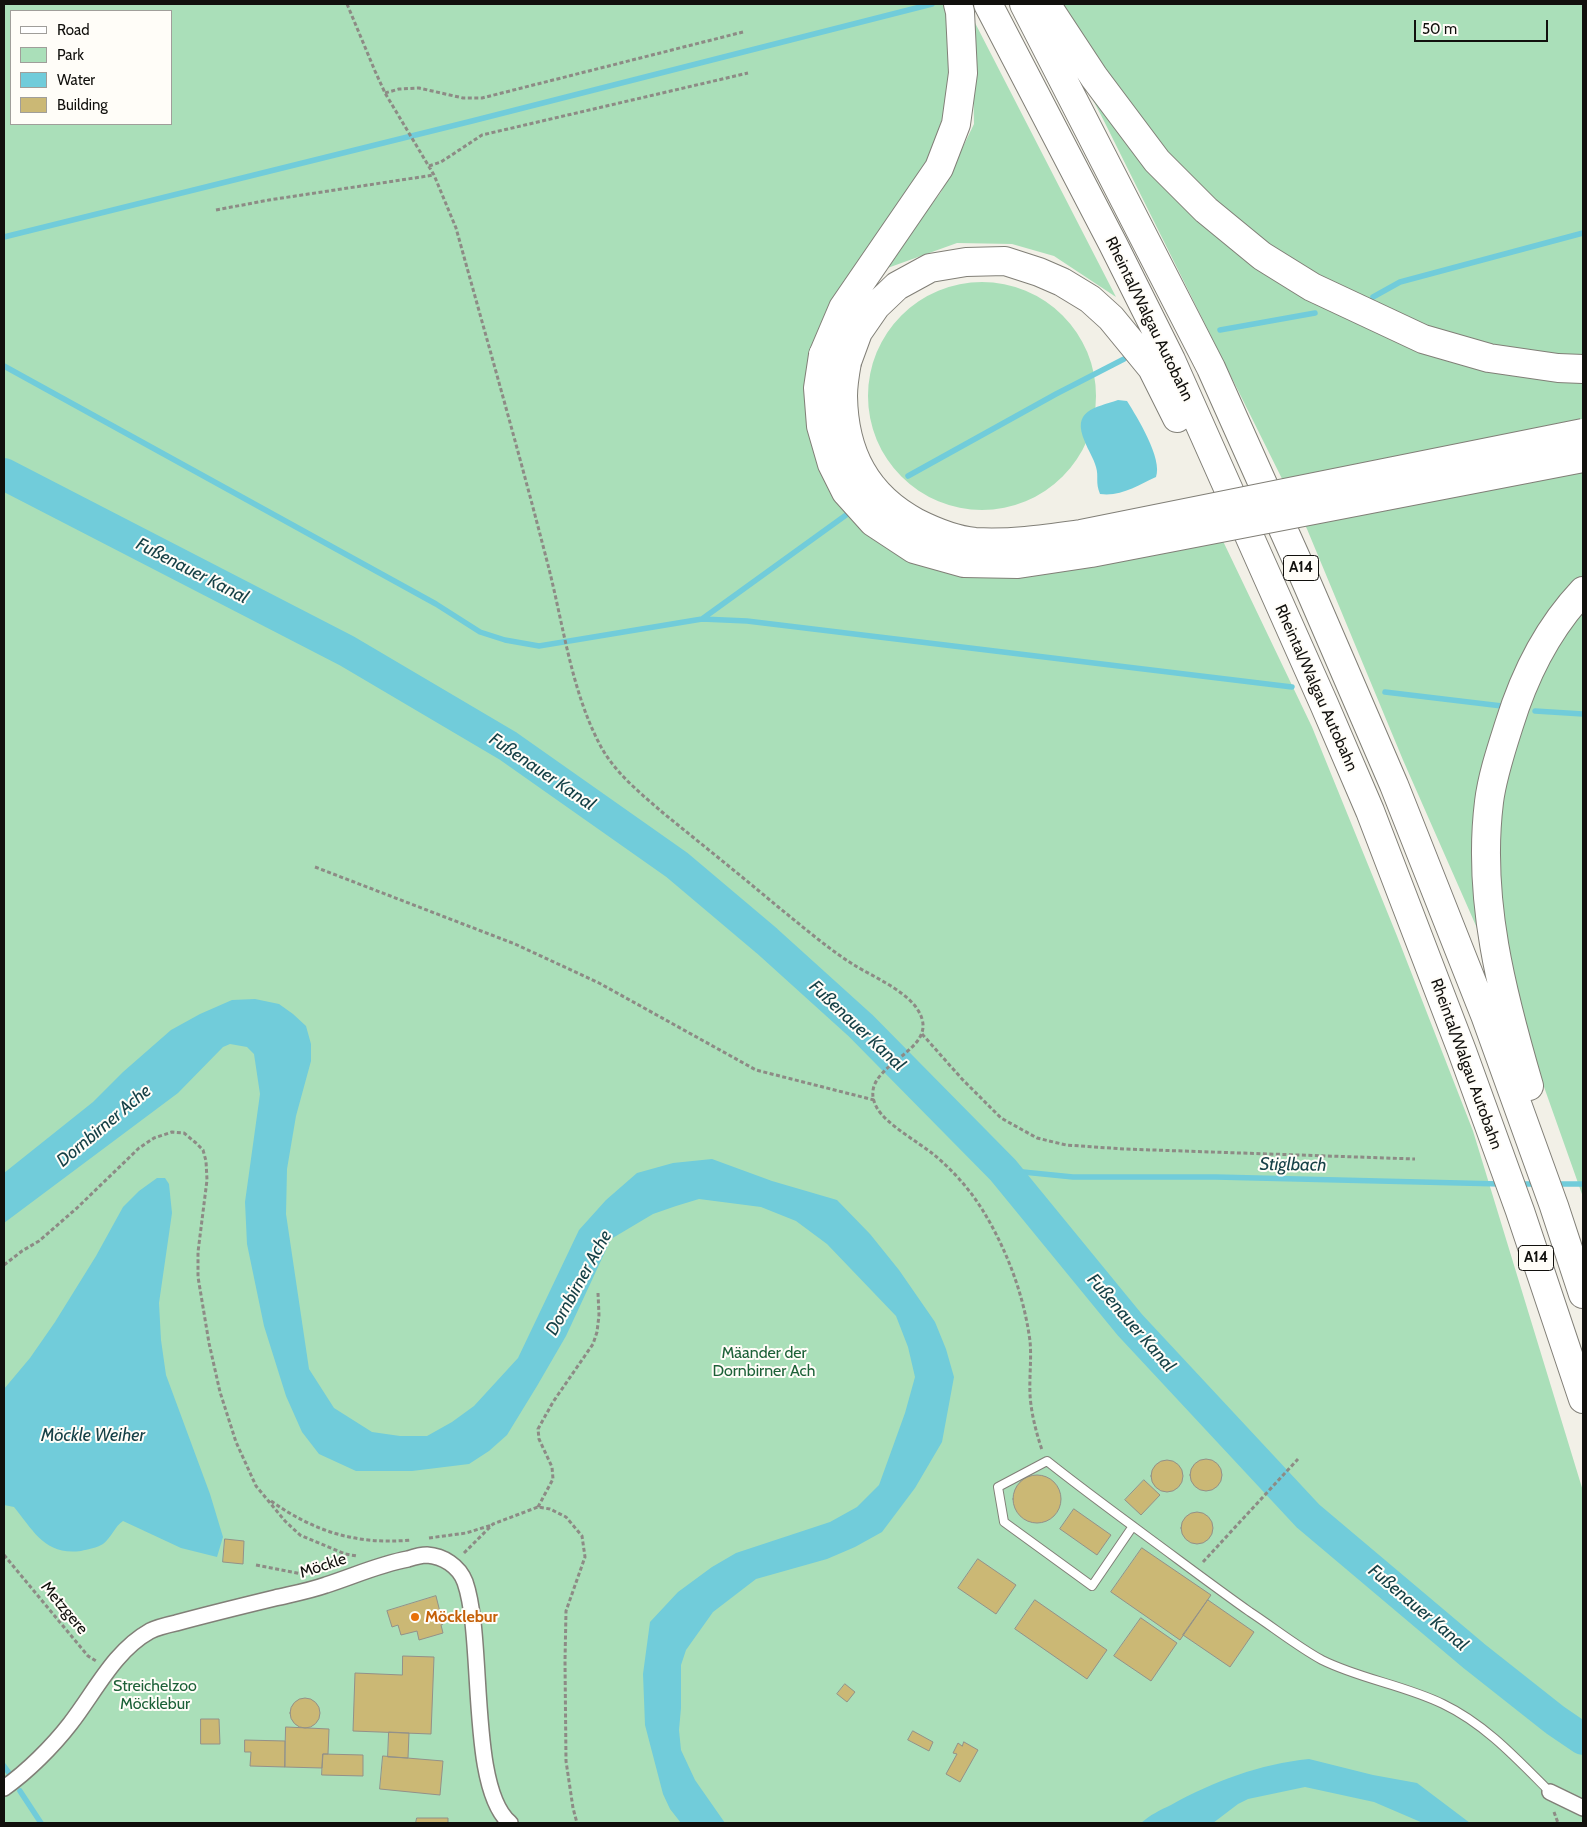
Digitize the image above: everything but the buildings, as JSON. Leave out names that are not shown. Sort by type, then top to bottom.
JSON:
[{"type":"highway","points":[[958,4],[963,74],[956,124],[939,168],[843,308],[835,358],[843,394],[845,425],[853,456],[874,490],[898,513],[934,532],[973,542],[1021,543],[1081,534],[1583,433]]},
{"type":"highway","name":"Rheintal/Walgau Autobahn","points":[[988,4],[1163,344],[1370,811],[1502,1161],[1583,1399]]},
{"type":"highway","name":"Rheintal/Walgau Autobahn","points":[[1024,4],[1210,368],[1296,558],[1394,785],[1485,1015],[1535,1151],[1583,1294]]},
{"type":"highway","points":[[1046,4],[1094,77],[1157,162],[1206,210],[1262,256],[1312,287],[1423,340],[1489,358],[1583,370]]},
{"type":"highway","points":[[1265,571],[1213,488],[1152,368],[1111,318],[1090,299],[1062,282],[1040,272],[1005,262],[966,262],[930,268],[897,286],[876,306],[858,332],[835,358],[818,388],[821,426],[832,464],[846,492],[873,522],[914,549],[964,562],[1018,564],[1091,553],[1583,458]]},
{"type":"highway","points":[[1535,1151],[1535,1106],[1512,1030],[1497,964],[1489,913],[1486,860],[1489,801],[1501,750],[1517,698],[1538,653],[1567,607],[1583,591]]},
{"type":"street","name":"Möckle","points":[[4,1788],[44,1753],[69,1725],[122,1654],[135,1641],[152,1630],[325,1586],[388,1562],[426,1555],[452,1563]]},
{"type":"street","points":[[452,1563],[464,1580],[470,1607],[475,1639],[482,1744],[489,1783],[497,1806],[510,1823]]},
{"type":"street","points":[[1550,1792],[1583,1808]]},
{"type":"lane","points":[[1133,1526],[1092,1586],[1004,1522],[998,1486],[1047,1461],[1216,1588],[1322,1660],[1376,1681],[1408,1690],[1442,1703],[1463,1714],[1483,1728],[1550,1792]]},
{"type":"path","points":[[347,4],[375,71],[434,175],[456,228],[548,563],[576,684],[585,712],[598,742],[613,765],[662,812],[820,940],[852,964],[905,996],[919,1010],[924,1022],[922,1034],[916,1043],[877,1079],[872,1090],[874,1100],[884,1117],[936,1156],[952,1171],[984,1213],[999,1240],[1013,1270],[1021,1296],[1030,1342],[1030,1403],[1035,1430],[1047,1461]]},
{"type":"path","points":[[386,93],[420,88],[462,98],[482,98],[743,32]]},
{"type":"path","points":[[429,166],[441,162],[482,135],[748,73]]},
{"type":"path","points":[[216,210],[434,175]]},
{"type":"path","points":[[315,867],[532,952],[599,983],[756,1070],[874,1100]]},
{"type":"path","points":[[922,1034],[962,1079],[1001,1118],[1036,1138],[1066,1145],[1124,1149],[1415,1159]]},
{"type":"path","points":[[4,1265],[22,1251],[39,1242],[139,1148],[154,1138],[172,1132],[184,1134],[196,1143],[202,1150],[206,1161],[207,1180],[198,1244],[198,1278],[209,1343],[220,1392],[236,1442],[256,1486],[285,1521],[300,1535],[345,1554],[388,1562]]},
{"type":"path","points":[[538,1507],[554,1479],[552,1467],[538,1439],[538,1429],[553,1402],[593,1344],[600,1315],[598,1294]]},
{"type":"path","points":[[1194,1572],[1298,1458]]},
{"type":"path","points":[[267,1498],[287,1512],[324,1531],[354,1539],[379,1542],[415,1539]]},
{"type":"path","points":[[422,1538],[466,1533],[538,1507],[550,1509],[566,1516],[582,1536],[585,1546],[585,1557],[566,1611],[566,1761],[577,1823]]},
{"type":"path","points":[[452,1563],[493,1524]]},
{"type":"path","name":"Metzgere","points":[[4,1555],[88,1656],[109,1670]]},
{"type":"path","points":[[256,1565],[300,1574],[307,1573]]},
{"type":"green space","points":[[4,4],[949,4],[955,79],[924,175],[830,314],[866,529],[1222,539],[1312,727],[1397,936],[1473,1131],[1583,1491],[1583,1823],[4,1823]]},
{"type":"green space","points":[[1042,4],[1583,4],[1583,1197],[1532,1053],[1403,760],[1307,529],[1103,119]]},
{"type":"green space","points":[[972,17],[1116,297],[1054,256],[1012,244],[957,243],[882,270],[941,192],[974,124]]},
{"type":"green space","points":[[982,282],[1004,284],[1026,291],[1045,301],[1063,315],[1077,333],[1087,352],[1094,374],[1096,396],[1094,418],[1087,440],[1077,459],[1063,477],[1045,491],[1026,501],[1004,508],[982,510],[960,508],[938,501],[919,491],[901,477],[887,459],[877,440],[870,418],[868,396],[870,374],[877,352],[887,333],[901,315],[919,301],[938,291],[960,284]]},
{"type":"water","points":[[1118,400],[1127,401],[1148,438],[1156,460],[1156,477],[1122,492],[1100,494],[1096,467],[1081,431],[1081,423],[1083,417],[1094,408]]},
{"type":"water","name":"Dornbirner Ache","points":[[255,999],[279,1004],[293,1014],[306,1026],[311,1044],[311,1061],[296,1116],[287,1169],[286,1214],[309,1369],[334,1408],[372,1432],[400,1436],[427,1436],[452,1422],[474,1406],[518,1358],[579,1230],[606,1200],[637,1173],[673,1163],[712,1159],[772,1181],[837,1200],[870,1234],[899,1270],[935,1322],[946,1349],[954,1377],[942,1442],[915,1488],[882,1532],[855,1547],[827,1559],[756,1579],[713,1612],[686,1650],[681,1665],[679,1730],[681,1750],[695,1780],[725,1823],[681,1823],[670,1809],[663,1794],[645,1725],[643,1674],[650,1622],[678,1592],[712,1567],[736,1553],[830,1522],[857,1507],[879,1485],[905,1413],[915,1377],[908,1347],[896,1316],[827,1244],[796,1221],[761,1207],[699,1199],[653,1214],[611,1239],[566,1336],[507,1435],[489,1451],[469,1464],[412,1471],[356,1471],[319,1454],[302,1432],[286,1396],[264,1326],[247,1244],[245,1202],[260,1094],[254,1054],[247,1047],[230,1044],[223,1047],[178,1093],[4,1223],[4,1173],[93,1102],[123,1072],[171,1030],[200,1014],[232,1000]]},
{"type":"water","name":"Möckle Weiher","points":[[157,1178],[165,1178],[169,1184],[172,1213],[159,1303],[161,1340],[166,1375],[210,1494],[223,1537],[217,1557],[181,1548],[123,1521],[101,1545],[81,1551],[58,1549],[41,1540],[14,1507],[4,1505],[4,1389],[30,1358],[55,1322],[96,1256],[123,1207],[139,1191]]},
{"type":"water","points":[[1309,1759],[1373,1775],[1417,1783],[1470,1823],[1423,1823],[1374,1802],[1305,1787],[1248,1799],[1238,1804],[1213,1823],[1141,1823],[1159,1811],[1221,1781],[1255,1769]]},
{"type":"waterway","points":[[4,237],[932,4]]},
{"type":"waterway","points":[[1373,297],[1400,282],[1583,233]]},
{"type":"waterway","points":[[1220,330],[1315,313]]},
{"type":"waterway","points":[[908,476],[1056,394],[1124,359]]},
{"type":"waterway","points":[[4,366],[436,604],[480,632],[505,640],[539,646],[702,619],[747,621],[1292,687]]},
{"type":"waterway","name":"Fußenauer Kanal","points":[[4,474],[347,651],[508,746],[677,865],[767,941],[861,1026],[1003,1170],[1130,1325],[1308,1516],[1474,1656],[1555,1720],[1583,1739]]},
{"type":"waterway","points":[[702,619],[853,510]]},
{"type":"waterway","points":[[1385,692],[1502,706]]},
{"type":"waterway","points":[[1535,711],[1583,714]]},
{"type":"waterway","name":"Stiglbach","points":[[1003,1170],[1073,1177],[1216,1177],[1501,1184]]},
{"type":"waterway","name":"Stiglbach","points":[[1518,1184],[1539,1184]]},
{"type":"waterway","name":"Stiglbach","points":[[1553,1184],[1583,1184]]},
{"type":"waterway","points":[[4,1766],[9,1773]]},
{"type":"waterway","points":[[20,1791],[41,1823]]},
{"type":"place","name":"Möcklebur","points":[[415,1617]]},
{"type":"park label","name":"Mäander der Dornbirner Ach","points":[[764,1362]]},
{"type":"park label","name":"Streichelzoo Möcklebur","points":[[155,1695]]}]
